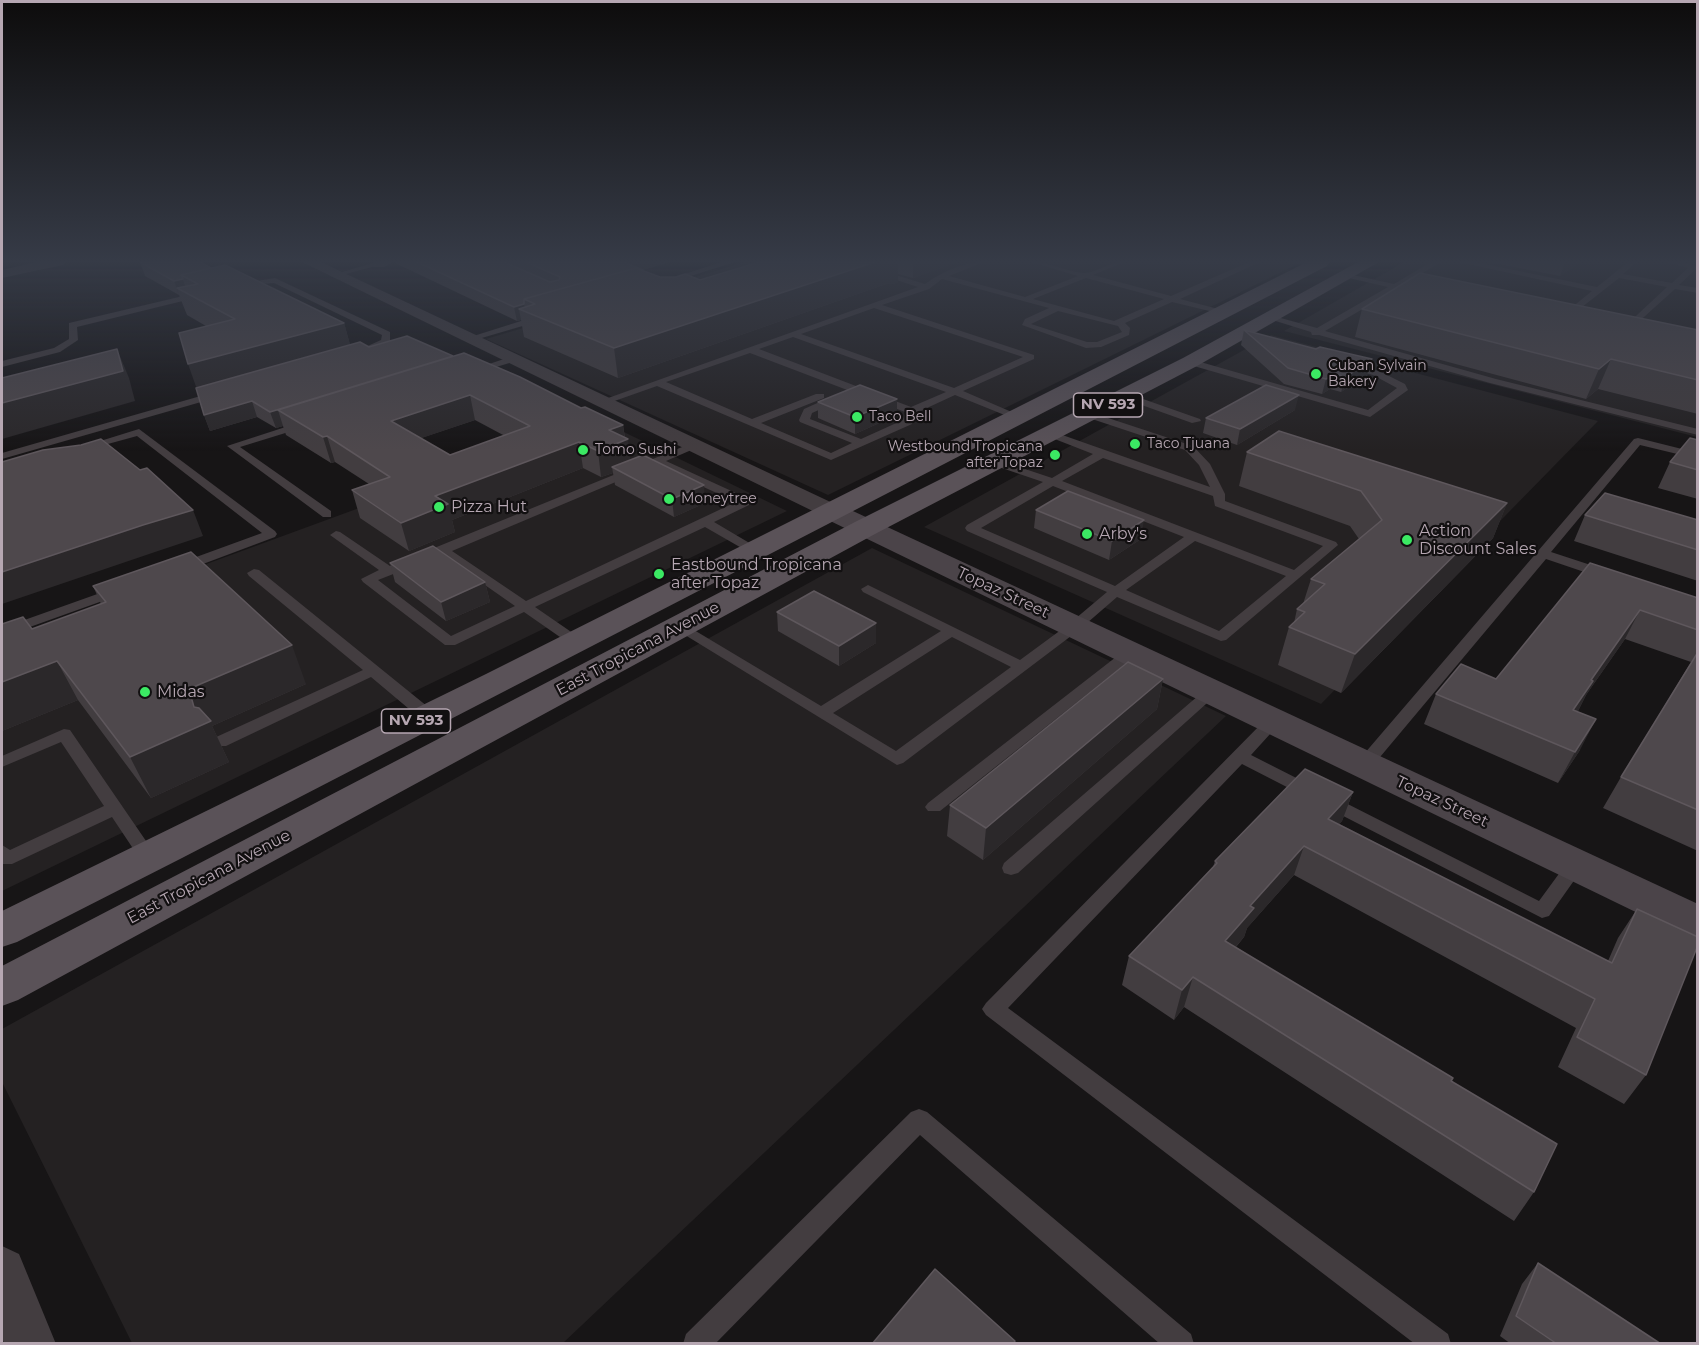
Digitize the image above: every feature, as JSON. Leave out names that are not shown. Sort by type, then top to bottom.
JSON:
[{"type":"main road","name":"East Tropicana Avenue","points":[[2,930],[1199,325]]},
{"type":"main road","points":[[1190,362],[1185,357],[1186,352],[1220,325]]},
{"type":"main road","points":[[1254,325],[1258,327]]},
{"type":"main road","name":"East Tropicana Avenue","points":[[2,987],[865,528],[1090,415],[1262,325]]},
{"type":"main road","points":[[2,954],[90,906],[129,876],[148,857]]},
{"type":"street","name":"Topaz Street","points":[[439,325],[1698,923]]},
{"type":"street","points":[[4,1282],[30,1344]]},
{"type":"lane","points":[[2,364],[57,350],[74,340],[73,325]]},
{"type":"lane","points":[[357,355],[385,342],[387,334],[368,325]]},
{"type":"lane","points":[[468,339],[518,325]]},
{"type":"lane","points":[[602,402],[817,325]]},
{"type":"lane","points":[[749,349],[911,411],[1031,357],[932,325]]},
{"type":"lane","points":[[1026,325],[1086,345],[1098,345],[1126,333],[1126,328],[1121,325]]},
{"type":"lane","points":[[1315,333],[1329,325]]},
{"type":"lane","points":[[1620,336],[1632,325]]},
{"type":"lane","points":[[1258,327],[1315,333],[1698,432]]},
{"type":"lane","points":[[792,334],[954,391],[1016,416]]},
{"type":"lane","points":[[1610,334],[1630,338]]},
{"type":"lane","points":[[457,376],[513,359]]},
{"type":"lane","points":[[1190,362],[1370,414],[1403,390],[1395,380],[1342,364]]},
{"type":"lane","points":[[657,382],[831,457],[908,422],[911,411]]},
{"type":"lane","points":[[752,423],[845,386]]},
{"type":"lane","points":[[856,390],[808,411],[804,420],[861,443]]},
{"type":"lane","points":[[2,456],[231,391]]},
{"type":"lane","points":[[1126,396],[1196,421]]},
{"type":"lane","points":[[1090,415],[1189,448],[1204,464],[1219,494],[1219,503],[1332,545],[1221,637],[971,528],[1102,454]]},
{"type":"lane","points":[[311,422],[232,446],[327,514]]},
{"type":"lane","points":[[70,451],[139,432],[271,534],[170,571]]},
{"type":"lane","points":[[1051,434],[1219,494]]},
{"type":"lane","points":[[1364,765],[1638,441],[1698,456]]},
{"type":"lane","points":[[657,460],[745,502],[450,642],[368,579],[443,550],[657,460],[692,446]]},
{"type":"lane","points":[[994,462],[1053,482],[1295,575]]},
{"type":"lane","points":[[705,522],[757,550]]},
{"type":"lane","points":[[336,535],[389,571]]},
{"type":"lane","points":[[679,627],[897,759],[1074,627],[1116,591],[1194,536]]},
{"type":"lane","points":[[443,550],[575,641]]},
{"type":"lane","points":[[1542,554],[1620,579]]},
{"type":"lane","points":[[254,573],[426,715]]},
{"type":"lane","points":[[2,633],[125,588]]},
{"type":"lane","points":[[868,589],[1021,666]]},
{"type":"lane","points":[[822,713],[952,631]]},
{"type":"lane","points":[[934,807],[1130,653]]},
{"type":"lane","points":[[220,742],[374,670]]},
{"type":"lane","points":[[1011,868],[1211,693]]},
{"type":"lane","points":[[1273,722],[993,1009],[1438,1344]]},
{"type":"lane","points":[[2,762],[64,734],[148,857]]},
{"type":"lane","points":[[1240,756],[1542,911],[1576,865]]},
{"type":"lane","points":[[2,852],[6,859],[116,807]]},
{"type":"lane","points":[[696,1344],[919,1120],[1181,1344]]},
{"type":"shaded area","points":[[534,325],[1174,325],[828,495],[486,339]]},
{"type":"shaded area","points":[[1295,325],[1697,325],[1697,437],[1284,331]]},
{"type":"shaded area","points":[[1271,335],[1598,421],[1321,704],[924,527]]},
{"type":"shaded area","points":[[599,420],[787,511],[2,891],[2,639]]},
{"type":"shaded area","points":[[872,548],[1226,716],[563,1343],[132,1343],[2,1082],[2,1029]]},
{"type":"building","points":[[212,325],[337,325],[188,364],[179,333]]},
{"type":"building","points":[[557,325],[685,325],[614,348]]},
{"type":"building","points":[[1424,325],[1672,325],[1698,330],[1698,380],[1611,359],[1599,369]]},
{"type":"building","points":[[1244,330],[1316,349],[1320,347],[1372,359],[1346,377],[1335,374],[1326,379],[1288,368]]},
{"type":"building","points":[[407,336],[453,356],[270,412],[252,401],[204,415],[196,388],[360,342],[369,347]]},
{"type":"building","points":[[117,349],[123,371],[2,403],[2,378]]},
{"type":"building","points":[[464,353],[520,377],[581,408],[585,407],[623,425],[609,430],[628,439],[598,451],[579,442],[435,496],[448,504],[401,523],[352,490],[390,477],[327,436],[323,437],[278,410]],"holes":[[[470,395],[530,426],[450,455],[391,421]]]},
{"type":"building","points":[[860,385],[897,399],[855,417],[818,402]]},
{"type":"building","points":[[1266,385],[1299,395],[1240,429],[1206,418]]},
{"type":"building","points":[[1279,431],[1507,503],[1355,654],[1289,627],[1305,612],[1297,609],[1325,584],[1311,579],[1382,520],[1361,491],[1247,452]]},
{"type":"building","points":[[1690,438],[1698,440],[1698,470],[1670,462]]},
{"type":"building","points":[[101,439],[140,470],[147,468],[193,510],[2,572],[2,462],[43,450],[81,445]]},
{"type":"building","points":[[643,455],[704,485],[672,499],[612,467]]},
{"type":"building","points":[[1068,491],[1144,520],[1112,541],[1036,510]]},
{"type":"building","points":[[1605,493],[1698,520],[1698,550],[1585,515]]},
{"type":"building","points":[[433,546],[485,582],[441,602],[390,563]]},
{"type":"building","name":"Midas","points":[[191,552],[292,645],[184,691],[192,700],[194,707],[199,708],[211,721],[130,757],[57,661],[2,682],[2,624],[23,617],[32,629],[106,602],[93,586]]},
{"type":"building","points":[[1590,563],[1698,598],[1698,630],[1640,610],[1573,710],[1596,719],[1575,752],[1436,694],[1461,664],[1496,679]]},
{"type":"building","points":[[814,591],[876,623],[839,646],[777,612]]},
{"type":"building","points":[[1698,652],[1698,810],[1621,777]]},
{"type":"building","points":[[1128,662],[1163,679],[986,828],[950,805]]},
{"type":"building","points":[[1305,769],[1353,792],[1328,819],[1612,963],[1637,909],[1698,937],[1698,945],[1646,1075],[1577,1037],[1595,999],[1304,846],[1250,906],[1254,908],[1225,941],[1453,1078],[1451,1081],[1557,1144],[1534,1192],[1193,977],[1182,990],[1129,956],[1217,863],[1215,861]]},
{"type":"building","points":[[1538,1263],[1661,1344],[1557,1344],[1516,1316]]},
{"type":"building","points":[[935,1269],[1015,1341],[1013,1344],[872,1344]]},
{"type":"place","name":"Cuban Sylvain Bakery","points":[[1316,374]]},
{"type":"place","name":"Taco Bell","points":[[857,417]]},
{"type":"place","name":"Taco Tjuana","points":[[1135,444]]},
{"type":"place","name":"Tomo Sushi","points":[[583,450]]},
{"type":"place","name":"Westbound Tropicana after Topaz","points":[[1055,455]]},
{"type":"place","name":"Moneytree","points":[[669,499]]},
{"type":"place","name":"Pizza Hut","points":[[439,507]]},
{"type":"place","name":"Arby's","points":[[1087,534]]},
{"type":"place","name":"Action Discount Sales","points":[[1407,540]]},
{"type":"place","name":"Eastbound Tropicana after Topaz","points":[[659,574]]},
{"type":"place","name":"Midas","points":[[145,692]]}]
